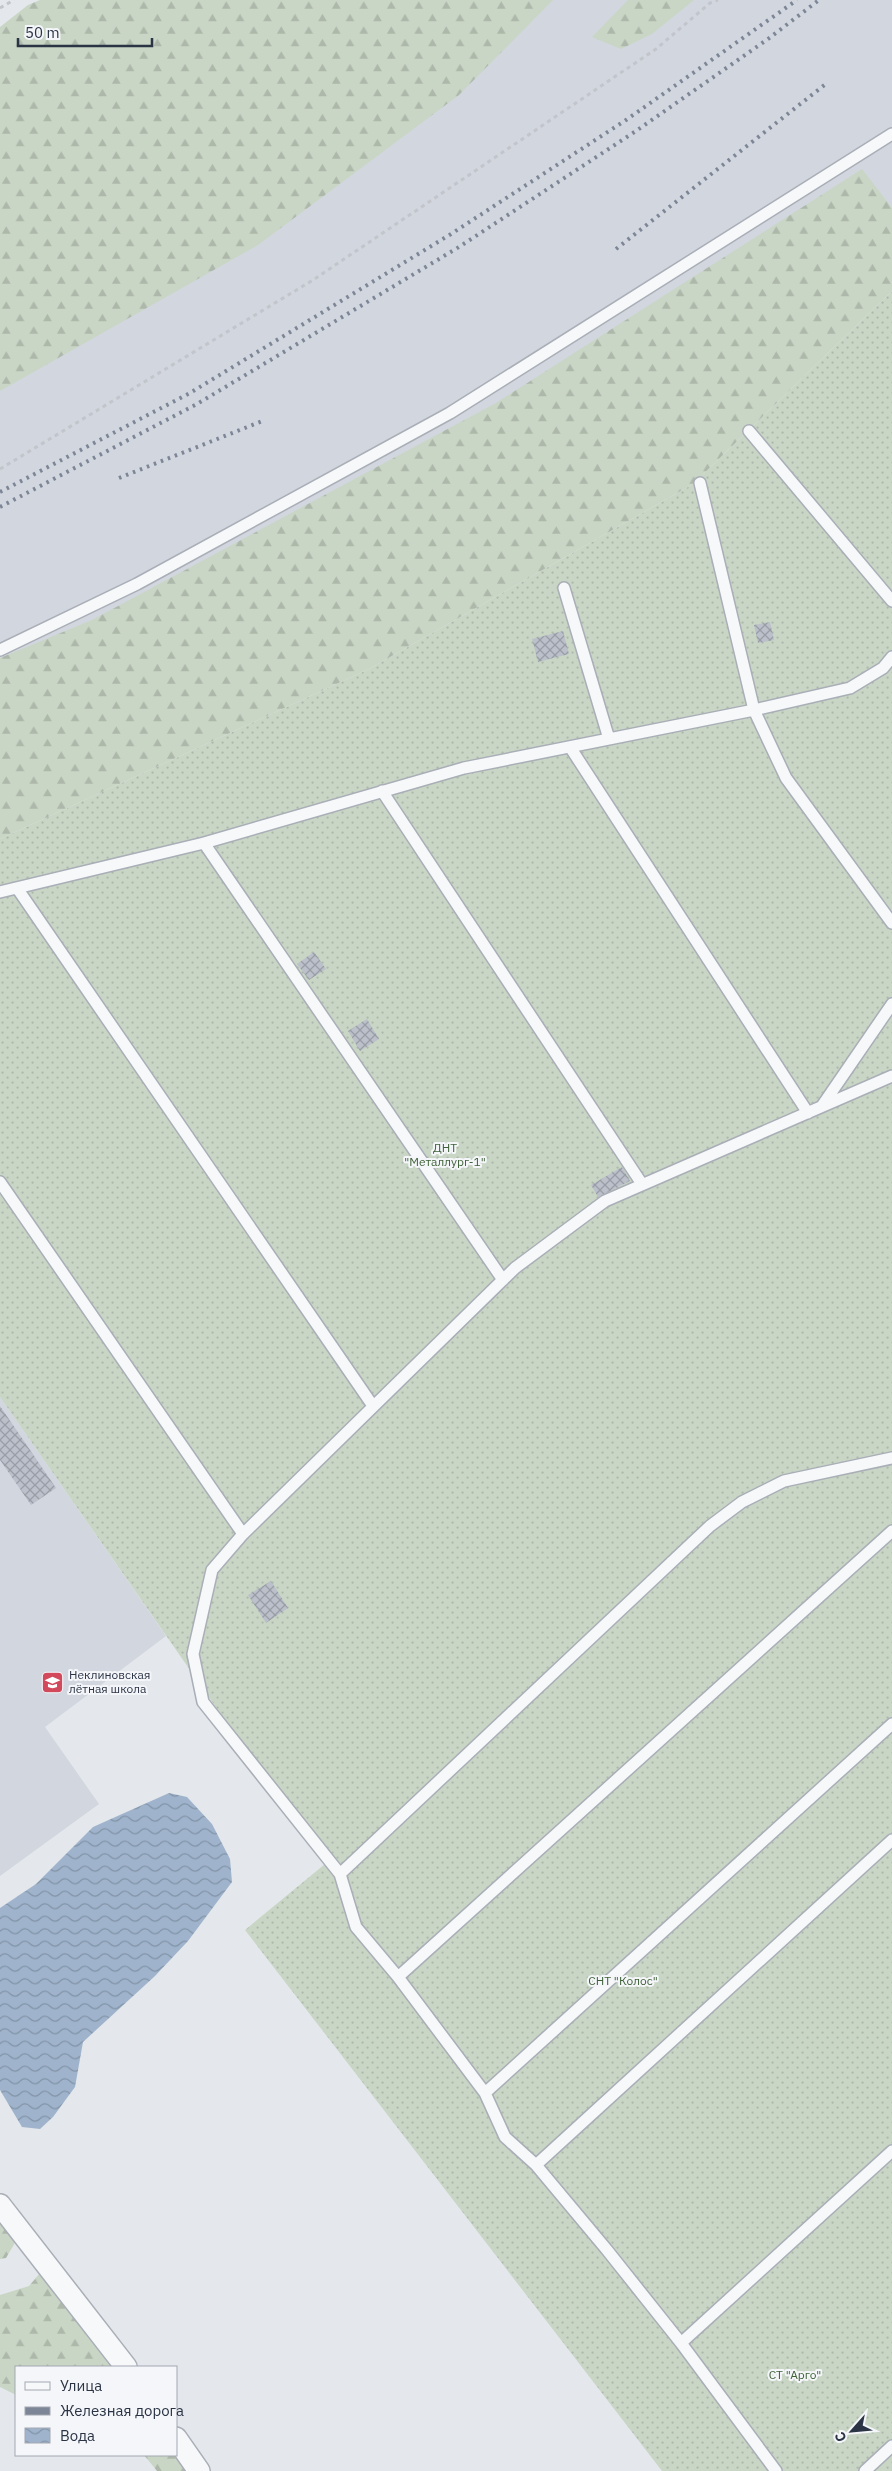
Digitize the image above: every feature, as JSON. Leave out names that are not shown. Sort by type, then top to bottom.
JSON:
[{"type":"street","points":[[0,2205],[125,2366]]},
{"type":"street","points":[[178,2441],[199,2471]]},
{"type":"lane","points":[[0,650],[137,584],[450,413],[892,134]]},
{"type":"lane","points":[[750,431],[892,601]]},
{"type":"lane","points":[[700,483],[754,710],[786,778],[892,923]]},
{"type":"lane","points":[[564,588],[609,739]]},
{"type":"lane","points":[[0,892],[204,842],[464,768],[754,710],[850,688],[883,668],[892,657]]},
{"type":"lane","points":[[570,747],[808,1112]]},
{"type":"lane","points":[[382,791],[642,1184]]},
{"type":"lane","points":[[204,842],[503,1280]]},
{"type":"lane","points":[[17,888],[373,1406]]},
{"type":"lane","points":[[822,1106],[892,1004]]},
{"type":"lane","points":[[776,2471],[681,2344],[607,2250],[536,2166],[505,2136],[485,2093],[398,1977],[356,1927],[340,1874],[203,1702],[193,1654],[212,1570],[242,1534],[515,1268],[605,1201],[892,1076]]},
{"type":"lane","points":[[0,1182],[242,1534]]},
{"type":"lane","points":[[340,1874],[710,1526],[742,1502],[784,1481],[892,1458]]},
{"type":"lane","points":[[398,1977],[892,1531]]},
{"type":"lane","points":[[485,2093],[892,1724]]},
{"type":"lane","points":[[536,2166],[892,1840]]},
{"type":"lane","points":[[681,2344],[892,2151]]},
{"type":"lane","points":[[865,2471],[892,2446]]},
{"type":"path","points":[[0,8],[14,0]]},
{"type":"path","points":[[0,469],[314,280],[656,49],[710,3],[718,0]]},
{"type":"shaded area","points":[[198,0],[892,0],[892,263],[0,742],[0,109]]},
{"type":"shaded area","name":"Неклиновская лётная школа","points":[[0,1397],[166,1636],[45,1727],[99,1804],[0,1876]]},
{"type":"green space","points":[[40,0],[553,0],[459,95],[258,245],[0,391],[0,27],[28,5]]},
{"type":"green space","points":[[628,0],[694,0],[652,34],[621,49],[592,37]]},
{"type":"green space","points":[[862,169],[892,208],[892,291],[693,484],[369,669],[0,839],[0,658],[92,620],[496,403]]},
{"type":"green space","name":"ДНТ \"Металлург-1\"","points":[[892,291],[892,2471],[662,2471],[245,1930],[325,1864],[0,1397],[0,839],[369,669],[693,484]]},
{"type":"green space","points":[[0,2202],[19,2236],[6,2258],[0,2259]]},
{"type":"green space","points":[[46,2266],[120,2366],[15,2366],[15,2394],[0,2387],[0,2295],[29,2286]]},
{"type":"green space","points":[[145,2456],[177,2456],[198,2471],[157,2471]]},
{"type":"water","points":[[169,1793],[187,1797],[212,1824],[230,1859],[232,1882],[188,1941],[155,1976],[83,2042],[75,2087],[53,2117],[40,2129],[22,2127],[0,2090],[0,1908],[36,1884],[93,1827]]},
{"type":"building","points":[[770,622],[774,640],[758,643],[754,625]]},
{"type":"building","points":[[563,631],[569,654],[538,662],[532,639]]},
{"type":"building","points":[[314,952],[326,969],[309,980],[297,964]]},
{"type":"building","points":[[367,1019],[379,1039],[360,1051],[348,1031]]},
{"type":"building","points":[[622,1167],[630,1181],[598,1197],[591,1185]]},
{"type":"building","points":[[0,1406],[56,1488],[31,1505],[0,1460]]},
{"type":"building","points":[[271,1581],[288,1608],[266,1623],[248,1595]]},
{"type":"railway","points":[[0,492],[190,393],[451,234],[626,120],[797,0]]},
{"type":"railway","points":[[0,507],[197,404],[459,247],[636,131],[768,39],[819,0]]},
{"type":"railway","points":[[616,249],[827,83]]},
{"type":"railway","points":[[119,478],[265,420]]},
{"type":"place","name":"Неклиновская лётная школа","points":[[53,1682]]},
{"type":"park label","name":"СНТ \"Колос\"","points":[[623,1981]]},
{"type":"park label","name":"СТ \"Арго\"","points":[[795,2375]]}]
